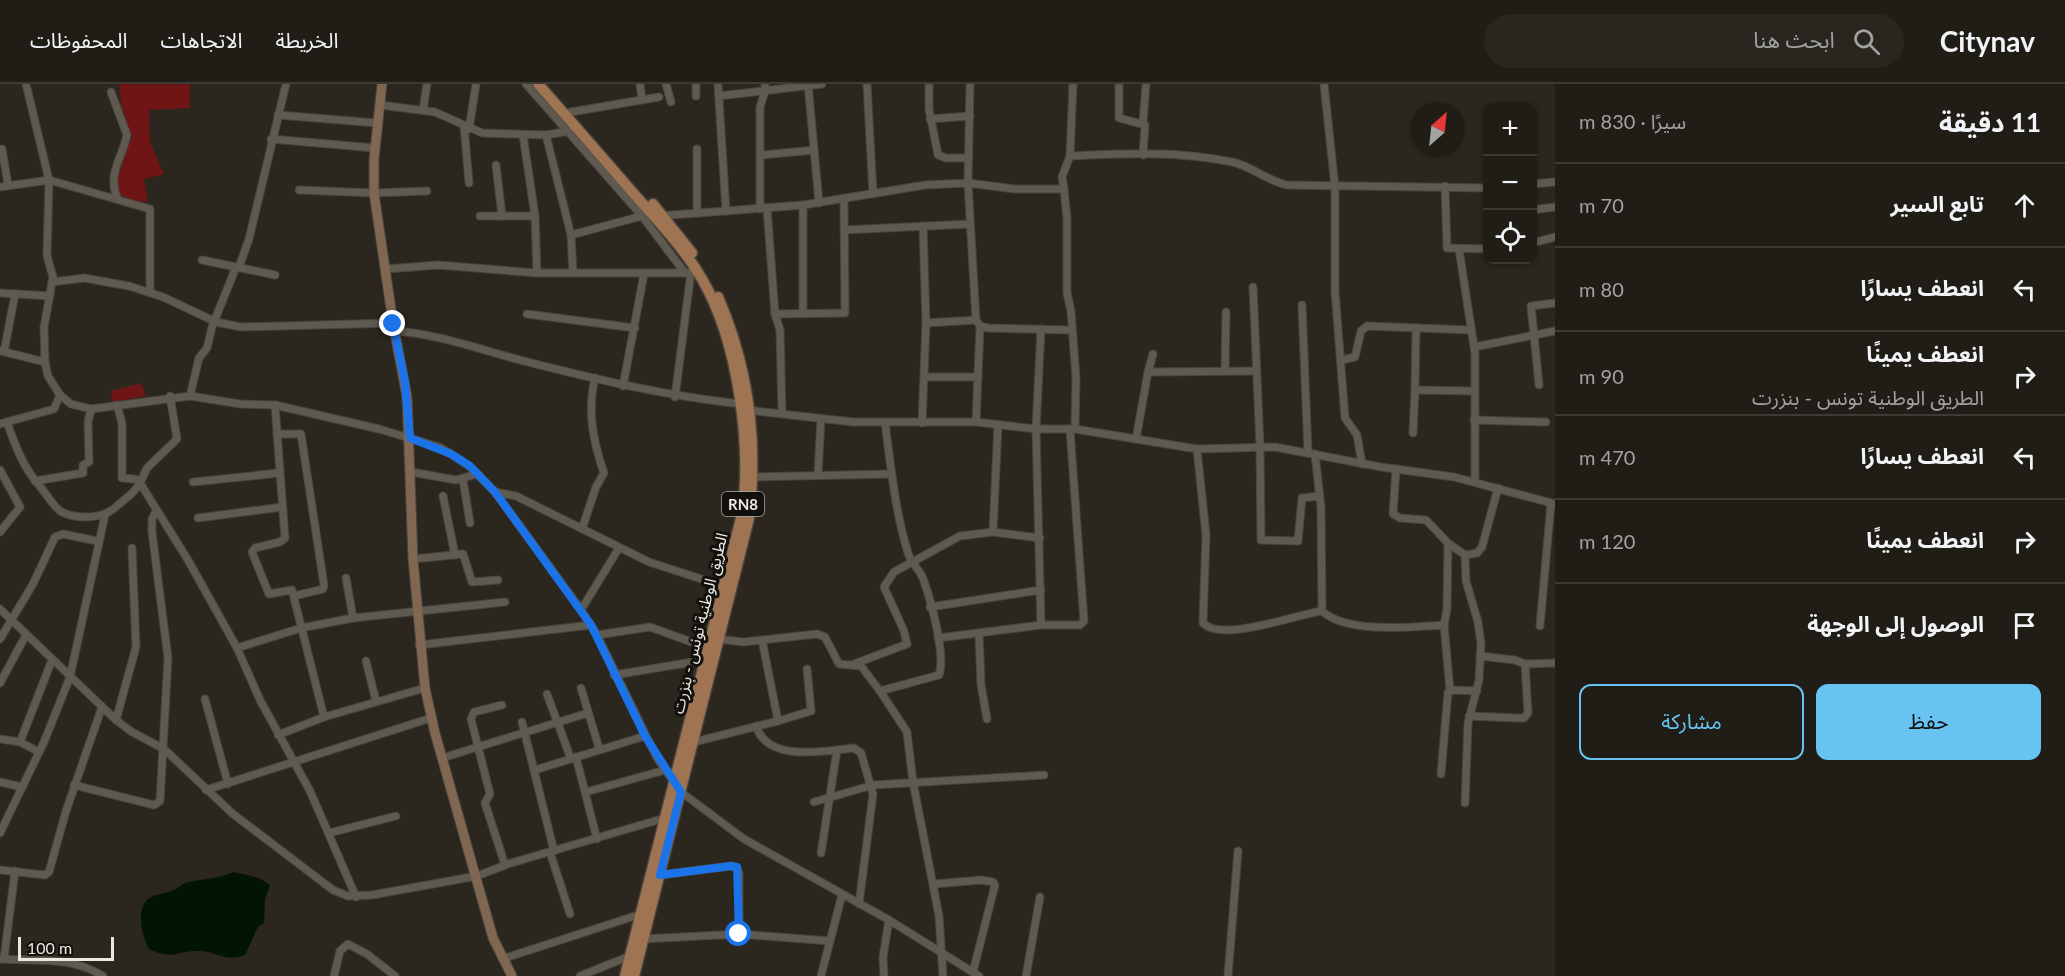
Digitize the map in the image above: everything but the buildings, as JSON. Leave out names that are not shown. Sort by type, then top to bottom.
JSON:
[{"type":"main road","name":"الطريق الوطنية تونس - بنزرت","points":[[538,84],[550,90],[571,112],[653,216],[717,312],[745,408],[745,492],[625,976]]},
{"type":"main road","name":"الطريق الوطنية تونس - بنزرت","points":[[550,90],[572,131],[701,266],[718,296],[732,335],[754,477],[749,518],[634,976]]},
{"type":"street","points":[[26,84],[49,180],[47,256],[52,282],[44,327],[45,362],[48,375],[60,395],[71,404],[91,409],[170,396],[190,396],[240,404],[275,405],[439,447],[477,474],[495,492],[581,610],[597,635],[614,675],[645,736],[681,792],[744,839],[889,920],[976,974],[996,885],[993,882],[981,880],[934,884]]},
{"type":"street","points":[[190,396],[200,358],[207,348],[238,267],[255,213],[286,84]]},
{"type":"street","points":[[382,84],[375,148],[374,193],[407,397],[413,559],[419,645],[425,688],[442,758],[493,938],[512,976]]},
{"type":"street","points":[[423,110],[427,84]]},
{"type":"street","points":[[469,183],[467,128],[476,84]]},
{"type":"street","points":[[526,84],[572,131]]},
{"type":"street","points":[[640,84],[642,99]]},
{"type":"street","points":[[666,84],[671,102]]},
{"type":"street","points":[[696,84],[696,96]]},
{"type":"street","points":[[718,84],[726,211]]},
{"type":"street","points":[[718,96],[765,88],[822,84]]},
{"type":"street","points":[[867,84],[873,194]]},
{"type":"street","points":[[929,84],[930,119],[938,155],[946,158],[969,158]]},
{"type":"street","points":[[970,84],[968,183],[978,323],[976,422]]},
{"type":"street","points":[[938,638],[1041,625],[1080,625],[1085,618],[1073,430],[1076,378],[1071,311],[1066,293],[1067,219],[1062,177],[1070,156],[1073,84]]},
{"type":"street","points":[[1119,84],[1119,118],[1123,122],[1143,123]]},
{"type":"street","points":[[1143,154],[1146,84]]},
{"type":"street","points":[[1324,84],[1335,187],[1335,291],[1346,418],[1357,435],[1362,464]]},
{"type":"street","points":[[808,85],[819,203]]},
{"type":"street","points":[[765,88],[760,107],[761,155],[775,314],[780,330],[782,413]]},
{"type":"street","points":[[111,92],[127,135],[116,166],[113,189],[117,197]]},
{"type":"street","points":[[571,112],[659,97]]},
{"type":"street","points":[[380,105],[445,115],[467,128],[483,133],[546,135],[572,131]]},
{"type":"street","points":[[278,115],[377,123]]},
{"type":"street","points":[[930,119],[970,116]]},
{"type":"street","points":[[522,135],[535,216],[537,273]]},
{"type":"street","points":[[546,135],[572,235],[573,273]]},
{"type":"street","points":[[271,139],[375,148]]},
{"type":"street","points":[[2,149],[4,186],[49,180],[117,197],[150,209],[150,291]]},
{"type":"street","points":[[697,149],[697,213]]},
{"type":"street","points":[[761,155],[814,150]]},
{"type":"street","points":[[1070,156],[1185,155],[1235,162],[1275,183],[1335,187],[1483,188]]},
{"type":"street","points":[[496,165],[502,216]]},
{"type":"street","points":[[1537,184],[1555,182]]},
{"type":"street","points":[[572,235],[653,216],[803,205],[925,185],[968,183],[1015,189],[1064,189]]},
{"type":"street","points":[[1445,186],[1447,246],[1449,249],[1483,249]]},
{"type":"street","points":[[299,190],[374,193],[427,190]]},
{"type":"street","points":[[775,314],[845,313],[844,199]]},
{"type":"street","points":[[803,205],[803,313]]},
{"type":"street","points":[[1537,209],[1555,207]]},
{"type":"street","points":[[480,216],[535,216]]},
{"type":"street","points":[[844,230],[970,225]]},
{"type":"street","points":[[922,423],[926,377],[923,226]]},
{"type":"street","points":[[1537,242],[1555,237]]},
{"type":"street","points":[[1459,249],[1474,347],[1475,481]]},
{"type":"street","points":[[202,260],[275,275]]},
{"type":"street","points":[[386,269],[465,266],[537,273],[644,274],[690,270],[675,397]]},
{"type":"street","points":[[623,386],[644,274]]},
{"type":"street","points":[[52,282],[97,278],[150,291],[216,321],[259,328],[394,327],[444,338],[623,386],[675,397],[821,419],[885,423],[976,422],[1036,429],[1073,430],[1197,449],[1260,445],[1362,464],[1475,481],[1553,503],[1540,626]]},
{"type":"street","points":[[1253,287],[1262,541],[1298,541],[1301,537],[1302,498],[1320,496]]},
{"type":"street","points":[[0,292],[50,296]]},
{"type":"street","points":[[15,294],[2,352],[45,362]]},
{"type":"street","points":[[1539,385],[1531,306],[1555,303]]},
{"type":"street","points":[[1302,305],[1312,453],[1320,496],[1322,611]]},
{"type":"street","points":[[1226,312],[1226,371]]},
{"type":"street","points":[[527,314],[635,328]]},
{"type":"street","points":[[926,323],[978,323],[1071,330]]},
{"type":"street","points":[[1342,360],[1354,357],[1361,331],[1367,326],[1471,330]]},
{"type":"street","points":[[1413,432],[1416,328]]},
{"type":"street","points":[[1041,329],[1036,429],[1041,625]]},
{"type":"street","points":[[1474,347],[1555,331]]},
{"type":"street","points":[[1136,439],[1153,354]]},
{"type":"street","points":[[1148,372],[1255,371]]},
{"type":"street","points":[[926,377],[978,377]]},
{"type":"street","points":[[582,529],[596,487],[604,473],[591,426],[590,402],[595,378]]},
{"type":"street","points":[[1415,390],[1474,391]]},
{"type":"street","points":[[60,395],[54,409],[4,423],[19,455],[49,502],[60,511],[74,516],[105,515],[137,490],[147,468],[177,439],[170,396]]},
{"type":"street","points":[[117,405],[122,423],[122,478],[135,479],[140,483],[188,561],[237,648],[278,735],[295,763],[329,833],[356,897]]},
{"type":"street","points":[[275,405],[285,538],[280,542],[255,548],[252,552],[269,594],[291,589],[324,717]]},
{"type":"street","points":[[35,481],[83,473],[84,465],[89,462],[88,422],[91,409]]},
{"type":"street","points":[[818,474],[821,419]]},
{"type":"street","points":[[1474,420],[1546,422]]},
{"type":"street","points":[[880,691],[939,675],[938,638],[924,579],[912,562],[898,515],[885,423]]},
{"type":"street","points":[[993,532],[998,425]]},
{"type":"street","points":[[277,434],[301,434],[324,585],[323,589],[294,596]]},
{"type":"street","points":[[1197,449],[1206,535],[1203,623],[1214,628],[1254,629],[1303,614],[1322,611],[1343,621],[1389,628],[1444,625]]},
{"type":"street","points":[[1396,469],[1393,514],[1400,518],[1426,520],[1448,543],[1465,555]]},
{"type":"street","points":[[0,470],[20,507],[0,532]]},
{"type":"street","points":[[411,472],[463,480],[477,474]]},
{"type":"street","points":[[193,482],[279,473]]},
{"type":"street","points":[[754,477],[891,474]]},
{"type":"street","points":[[463,480],[470,523]]},
{"type":"street","points":[[1465,555],[1480,550],[1498,488]]},
{"type":"street","points":[[495,492],[516,496],[649,562],[723,586]]},
{"type":"street","points":[[443,496],[454,555]]},
{"type":"street","points":[[198,518],[282,507]]},
{"type":"street","points":[[74,785],[156,805],[160,801],[168,658],[152,532],[152,519],[156,511]]},
{"type":"street","points":[[0,833],[3,820],[39,752],[70,677],[105,515]]},
{"type":"street","points":[[853,664],[907,644],[904,631],[884,587],[894,572],[960,536],[993,532],[1040,538]]},
{"type":"street","points":[[0,639],[12,621],[55,537],[63,534],[98,541]]},
{"type":"street","points":[[1441,774],[1450,690],[1444,625],[1447,609],[1448,543]]},
{"type":"street","points":[[116,720],[136,647],[132,548]]},
{"type":"street","points":[[581,610],[619,548]]},
{"type":"street","points":[[413,559],[464,554],[472,582],[498,580]]},
{"type":"street","points":[[1465,555],[1466,581],[1479,622],[1480,656],[1477,691],[1469,716],[1465,803]]},
{"type":"street","points":[[346,578],[353,618]]},
{"type":"street","points":[[930,607],[1041,591]]},
{"type":"street","points":[[237,648],[301,628],[353,618],[505,602]]},
{"type":"street","points":[[0,609],[116,720],[132,732],[164,749],[206,790],[341,895],[356,897],[477,876],[505,865],[665,818]]},
{"type":"street","points":[[419,645],[591,625]]},
{"type":"street","points":[[597,635],[650,627],[708,648]]},
{"type":"street","points":[[718,639],[762,640],[817,634],[825,638],[839,664],[861,666],[908,732],[913,782],[934,884],[943,976]]},
{"type":"street","points":[[979,634],[981,685],[987,719]]},
{"type":"street","points":[[0,683],[26,635]]},
{"type":"street","points":[[762,640],[778,721]]},
{"type":"street","points":[[1480,656],[1515,660],[1525,664],[1555,663]]},
{"type":"street","points":[[20,742],[52,660]]},
{"type":"street","points":[[614,675],[705,660]]},
{"type":"street","points":[[366,661],[376,701]]},
{"type":"street","points":[[1469,716],[1526,716],[1525,664]]},
{"type":"street","points":[[694,742],[811,711],[807,669]]},
{"type":"street","points":[[278,735],[324,717],[425,688]]},
{"type":"street","points":[[581,688],[599,748]]},
{"type":"street","points":[[1450,690],[1477,691]]},
{"type":"street","points":[[547,694],[586,792],[597,839]]},
{"type":"street","points":[[205,699],[228,784]]},
{"type":"street","points":[[501,705],[473,713],[471,719],[490,794],[485,803],[505,865]]},
{"type":"street","points":[[0,870],[45,875],[49,872],[74,785],[102,707]]},
{"type":"street","points":[[442,758],[588,713]]},
{"type":"street","points":[[206,790],[431,717]]},
{"type":"street","points":[[522,722],[535,770],[552,852],[570,914]]},
{"type":"street","points":[[756,726],[759,737],[780,750],[854,748],[860,751],[873,784],[871,817],[859,904]]},
{"type":"street","points":[[535,770],[599,748],[645,736]]},
{"type":"street","points":[[0,739],[20,742],[39,752]]},
{"type":"street","points":[[821,853],[837,750]]},
{"type":"street","points":[[586,792],[665,770]]},
{"type":"street","points":[[814,802],[873,784],[1044,775]]},
{"type":"street","points":[[0,782],[22,787]]},
{"type":"street","points":[[329,833],[396,816]]},
{"type":"street","points":[[1228,976],[1238,850]]},
{"type":"street","points":[[660,875],[737,867],[739,934]]},
{"type":"street","points":[[15,872],[2,959],[68,962],[84,966],[103,976]]},
{"type":"street","points":[[821,976],[842,895]]},
{"type":"street","points":[[1026,976],[1040,897]]},
{"type":"street","points":[[502,959],[641,914]]},
{"type":"street","points":[[884,976],[889,920]]},
{"type":"street","points":[[643,939],[739,934],[830,941]]},
{"type":"street","points":[[334,976],[340,951],[348,944],[367,954],[395,976]]},
{"type":"street","points":[[580,976],[630,956]]},
{"type":"shaded area","points":[[119,84],[190,84],[190,108],[149,110],[150,142],[164,174],[144,179],[148,202],[134,201],[117,193],[119,171],[132,138],[121,105]]},
{"type":"shaded area","points":[[141,383],[146,396],[112,402],[111,391]]},
{"type":"shaded area","points":[[234,872],[259,878],[270,885],[265,899],[264,923],[258,927],[245,955],[232,958],[191,951],[170,955],[149,949],[141,922],[141,914],[146,902],[153,896],[171,891],[186,883]]},
{"type":"route","points":[[393,324],[405,382],[410,438],[439,447],[461,460],[495,492],[581,610],[597,635],[614,675],[657,758],[681,792],[660,875],[737,867],[739,870],[739,934]]}]
